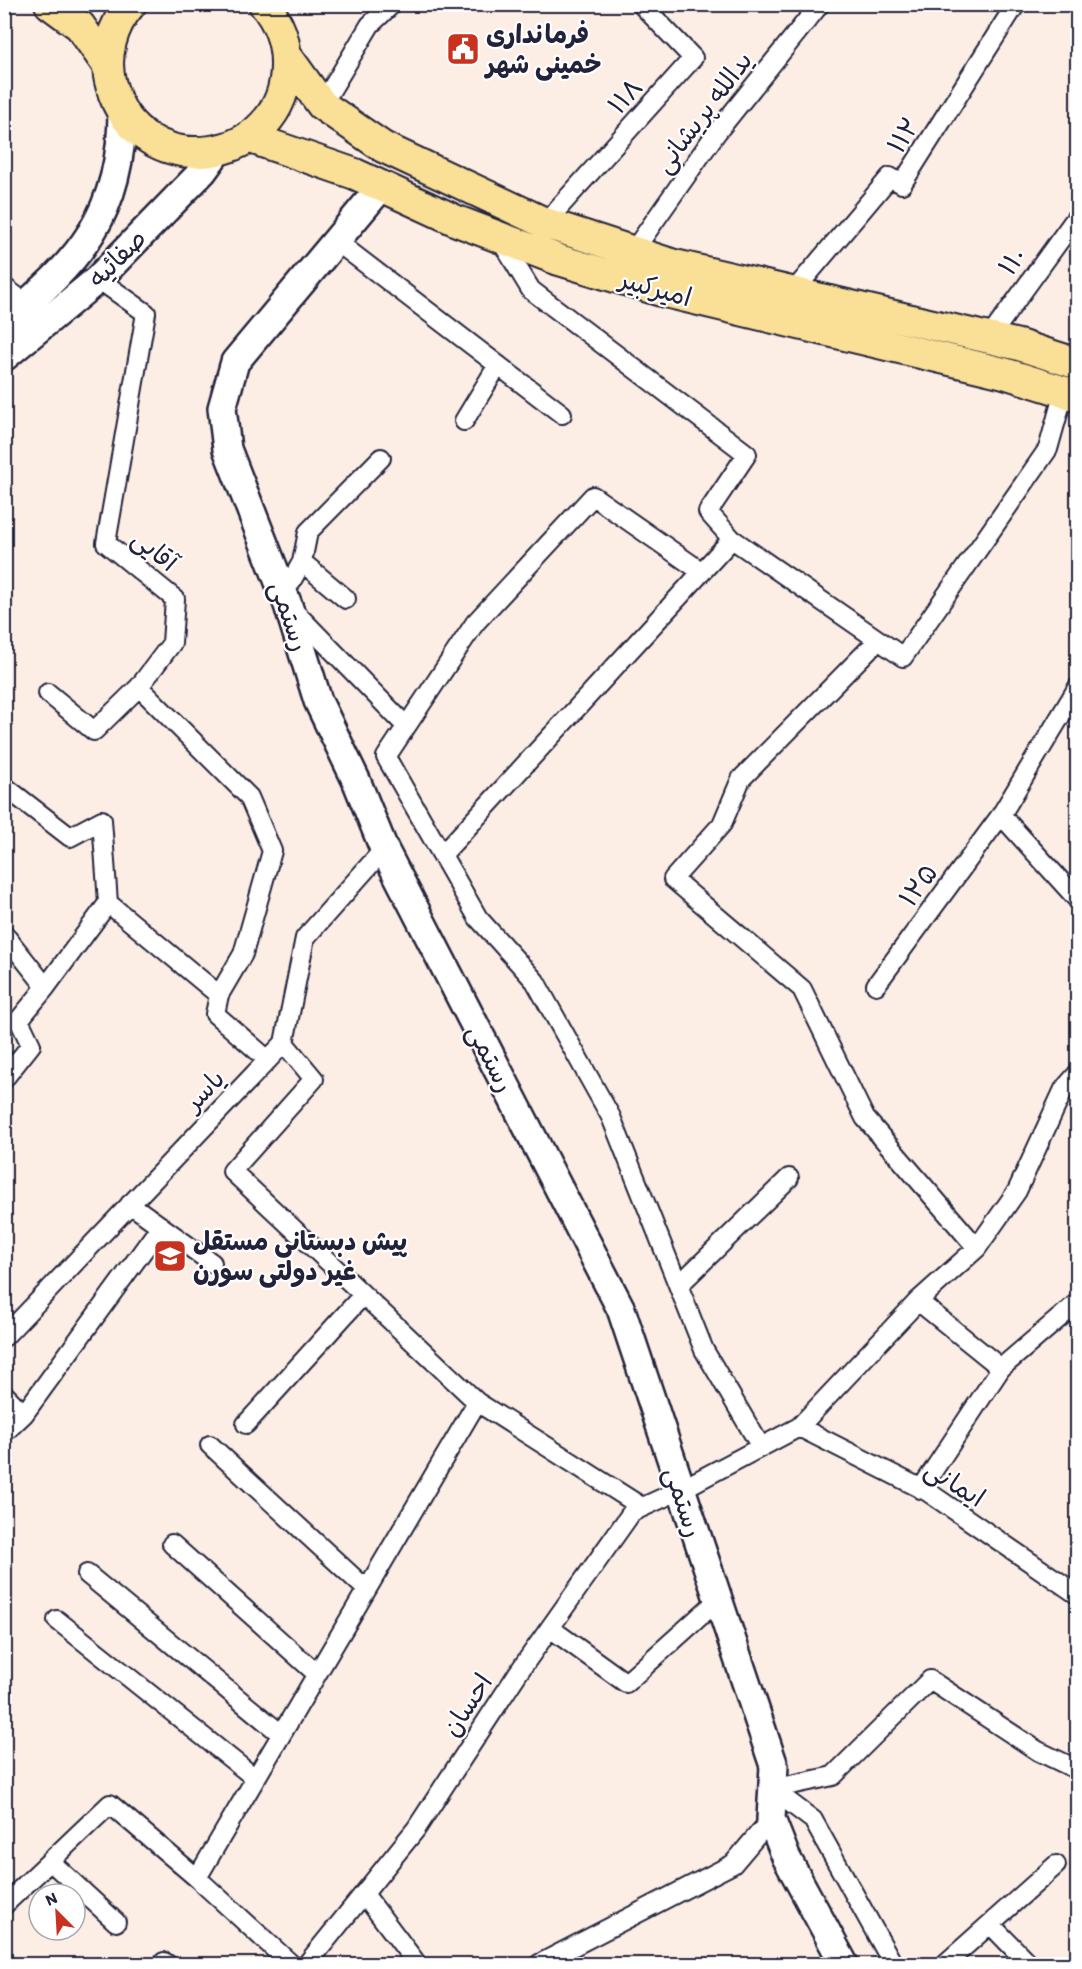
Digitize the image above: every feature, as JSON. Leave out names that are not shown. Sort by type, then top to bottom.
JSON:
[{"type":"main road","points":[[50,4],[80,26],[108,66]]},
{"type":"main road","points":[[131,4],[113,35],[108,66],[112,90],[122,112],[143,135],[172,150],[204,153],[234,145],[248,137],[260,127],[278,101],[284,86],[286,55],[273,11]]},
{"type":"main road","name":"امیرکبیر","points":[[286,55],[322,105],[383,147],[545,223],[632,253],[989,338],[1077,364]]},
{"type":"main road","name":"امیرکبیر","points":[[248,137],[355,174],[498,237],[559,260],[661,291],[1004,374],[1071,394]]},
{"type":"main road","points":[[807,295],[815,328]]},
{"type":"street","points":[[322,105],[370,26],[392,4]]},
{"type":"street","name":"۱۱۸","points":[[545,223],[693,58],[641,4]]},
{"type":"street","name":"یدالله پریشانی","points":[[632,253],[717,132],[820,4]]},
{"type":"street","name":"۱۱۲","points":[[807,295],[890,177],[902,184],[1016,4]]},
{"type":"street","name":"صفائیه","points":[[4,322],[27,304],[81,250],[106,210],[116,174],[122,112]]},
{"type":"street","name":"صفائیه","points":[[4,357],[98,279],[203,171],[219,149]]},
{"type":"street","name":"رستمی","points":[[381,187],[236,362],[222,408],[227,449],[286,600],[318,701],[356,780],[384,849],[621,1309],[774,1766],[771,1819],[786,1857],[844,1965]]},
{"type":"street","name":"۱۱۰","points":[[989,338],[1077,215]]},
{"type":"street","points":[[498,237],[531,290],[747,454],[708,512],[732,539],[903,657],[1048,449],[1071,394]]},
{"type":"street","points":[[336,241],[562,414]]},
{"type":"street","name":"آقایی","points":[[98,279],[146,313],[106,543],[175,599],[172,643],[139,687]]},
{"type":"street","points":[[4,287],[27,304]]},
{"type":"street","points":[[464,421],[498,365]]},
{"type":"street","points":[[381,458],[308,532],[302,562],[286,600],[406,726]]},
{"type":"street","points":[[702,572],[593,496],[475,623],[386,757],[478,918],[535,981],[611,1117],[704,1350],[760,1447]]},
{"type":"street","points":[[442,855],[732,539]]},
{"type":"street","points":[[302,562],[346,599]]},
{"type":"street","points":[[878,640],[741,779],[722,824],[673,879],[802,989],[865,1118],[977,1248]]},
{"type":"street","points":[[48,693],[94,731],[139,687],[249,797],[272,851],[243,954],[219,995],[215,1014],[268,1060]]},
{"type":"street","name":"۱۲۵","points":[[876,985],[1001,815],[1077,687]]},
{"type":"street","points":[[4,786],[70,837],[102,820],[108,903],[19,1020],[31,1045],[4,1079]]},
{"type":"street","points":[[1001,815],[1077,900]]},
{"type":"street","points":[[384,849],[305,938],[284,1043],[314,1079],[232,1171],[477,1402],[642,1507]]},
{"type":"street","points":[[108,903],[219,995]]},
{"type":"street","points":[[4,934],[46,987]]},
{"type":"street","name":"یاسر","points":[[4,1337],[284,1043]]},
{"type":"street","name":"احسان","points":[[307,1965],[416,1829],[550,1628],[632,1512],[680,1490],[798,1427],[918,1301],[977,1248],[1017,1191],[1064,1089],[1077,1073]]},
{"type":"street","points":[[679,1285],[789,1178]]},
{"type":"street","points":[[130,1204],[212,1263]]},
{"type":"street","points":[[4,1433],[24,1414],[161,1226]]},
{"type":"street","points":[[246,1424],[363,1295]]},
{"type":"street","points":[[918,1301],[1000,1368]]},
{"type":"street","points":[[921,1489],[1000,1368],[1077,1302]]},
{"type":"street","points":[[4,1394],[24,1414]]},
{"type":"street","points":[[197,1878],[477,1402]]},
{"type":"street","name":"ایمانی","points":[[798,1427],[921,1489],[1077,1595]]},
{"type":"street","points":[[210,1445],[366,1589]]},
{"type":"street","points":[[172,1544],[316,1673]]},
{"type":"street","points":[[87,1574],[281,1734]]},
{"type":"street","points":[[550,1628],[626,1683],[717,1601]]},
{"type":"street","points":[[57,1620],[255,1778]]},
{"type":"street","points":[[772,1789],[833,1776],[930,1680],[1038,1751],[1077,1770]]},
{"type":"street","points":[[772,1789],[813,1820],[893,1965]]},
{"type":"street","points":[[4,1905],[110,1804],[197,1878],[291,1965]]},
{"type":"street","points":[[539,1965],[733,1864],[771,1819]]},
{"type":"street","points":[[50,1861],[116,1922]]},
{"type":"street","points":[[945,1965],[1056,1865]]},
{"type":"street","points":[[364,1894],[417,1965]]},
{"type":"street","points":[[991,1925],[1029,1965]]},
{"type":"place","name":"فرمانداری خمینی شهر","points":[[463,49]]},
{"type":"place","name":"پیش دبستانی مستقل غیر دولتی سورن","points":[[170,1256]]}]
